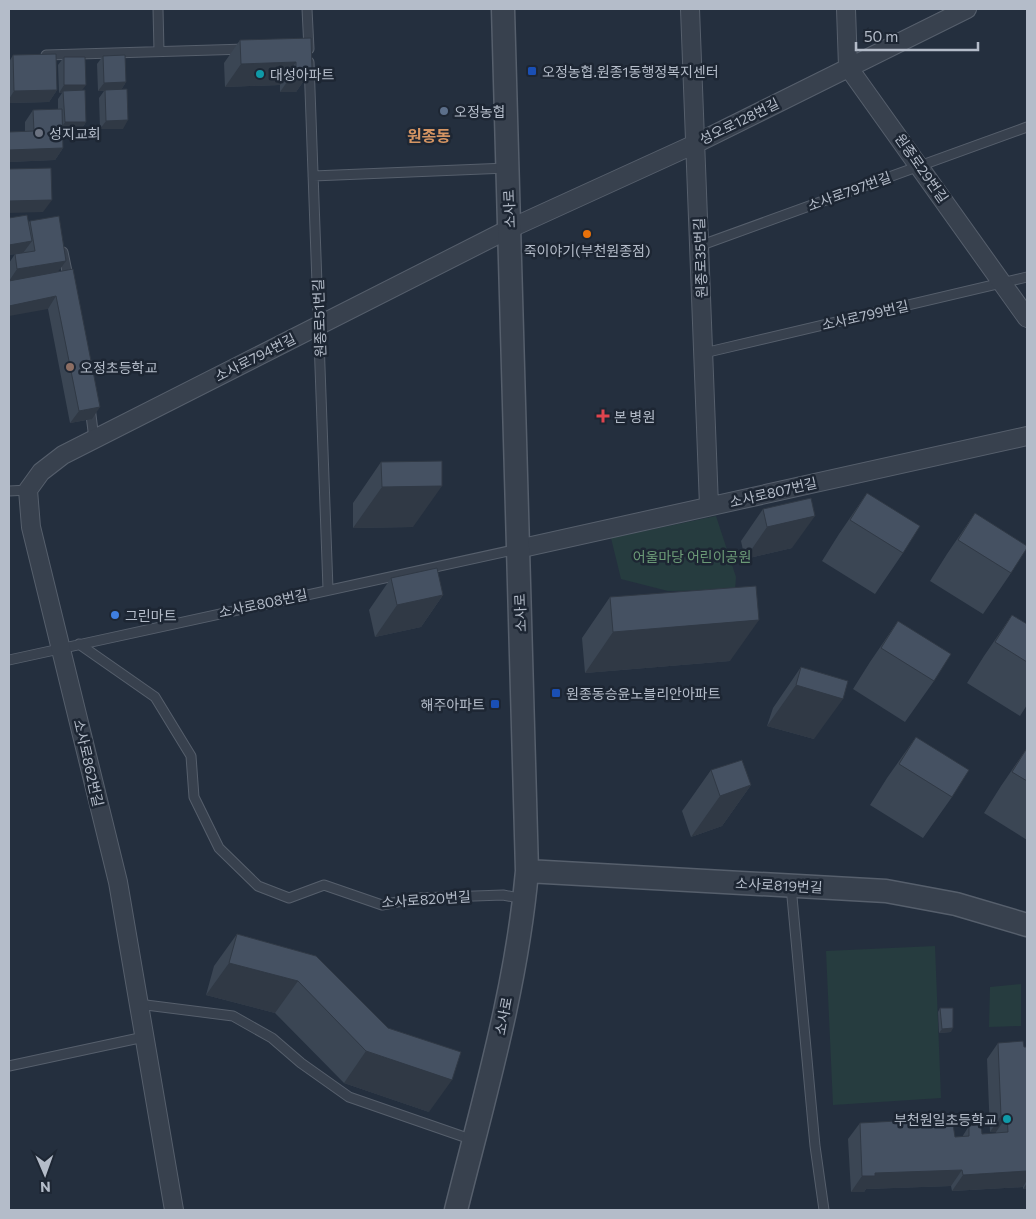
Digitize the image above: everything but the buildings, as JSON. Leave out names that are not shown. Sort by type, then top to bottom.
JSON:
[{"type":"street","name":"소사로","points":[[456,1210],[501,1027],[525,899],[527,870],[503,9]]},
{"type":"street","name":"원종로35번길","points":[[690,9],[709,506]]},
{"type":"street","points":[[846,9],[848,68]]},
{"type":"street","name":"성오로128번길","points":[[509,229],[695,144],[967,9]]},
{"type":"street","name":"원종로29번길","points":[[848,68],[1027,318]]},
{"type":"street","name":"소사로794번길","points":[[28,490],[41,472],[63,455],[509,229]]},
{"type":"street","name":"소사로807번길","points":[[518,549],[1027,436]]},
{"type":"street","name":"소사로862번길","points":[[28,490],[30,527],[70,646],[118,882],[174,1210]]},
{"type":"street","name":"소사로819번길","points":[[527,870],[886,891],[956,904],[1027,925]]},
{"type":"lane","points":[[158,9],[159,51]]},
{"type":"lane","name":"원종로51번길","points":[[307,9],[328,589]]},
{"type":"lane","points":[[298,47],[308,47]]},
{"type":"lane","points":[[38,55],[259,48]]},
{"type":"lane","name":"소사로797번길","points":[[699,246],[1027,127]]},
{"type":"lane","points":[[313,176],[508,168]]},
{"type":"lane","points":[[61,244],[72,290]]},
{"type":"lane","name":"소사로799번길","points":[[704,352],[1027,277]]},
{"type":"lane","points":[[88,392],[94,439]]},
{"type":"lane","points":[[9,491],[28,490]]},
{"type":"lane","name":"소사로808번길","points":[[9,660],[518,549]]},
{"type":"lane","name":"소사로820번길","points":[[70,646],[155,697],[192,756],[194,797],[219,848],[258,886],[289,898],[324,885],[382,905],[418,898],[503,895],[525,899]]},
{"type":"lane","points":[[791,886],[815,1146],[824,1210]]},
{"type":"lane","points":[[138,1004],[233,1016],[272,1038],[301,1063],[349,1097],[473,1140]]},
{"type":"lane","points":[[9,1066],[144,1037]]},
{"type":"green space","name":"어울마당 어린이공원","points":[[716,516],[736,577],[735,590],[668,591],[621,579],[611,538]]},
{"type":"green space","points":[[935,946],[941,1098],[833,1105],[826,951]]},
{"type":"green space","points":[[1021,984],[1021,1026],[989,1027],[990,987]]},
{"type":"place","name":"오정농협.원종1동행정복지센터","points":[[532,71]]},
{"type":"place","name":"대성아파트","points":[[260,74]]},
{"type":"place","name":"오정농협","points":[[444,111]]},
{"type":"place","name":"성지교회","points":[[39,133]]},
{"type":"place","name":"죽이야기(부천원종점)","points":[[587,234]]},
{"type":"place","name":"오정초등학교","points":[[70,367]]},
{"type":"place","name":"본 병원","points":[[603,416]]},
{"type":"place","name":"그린마트","points":[[115,615]]},
{"type":"place","name":"원종동승윤노블리안아파트","points":[[556,693]]},
{"type":"place","name":"해주아파트","points":[[495,704]]},
{"type":"place","name":"부천원일초등학교","points":[[1007,1119]]},
{"type":"district","name":"원종동","points":[[429,135]]}]
